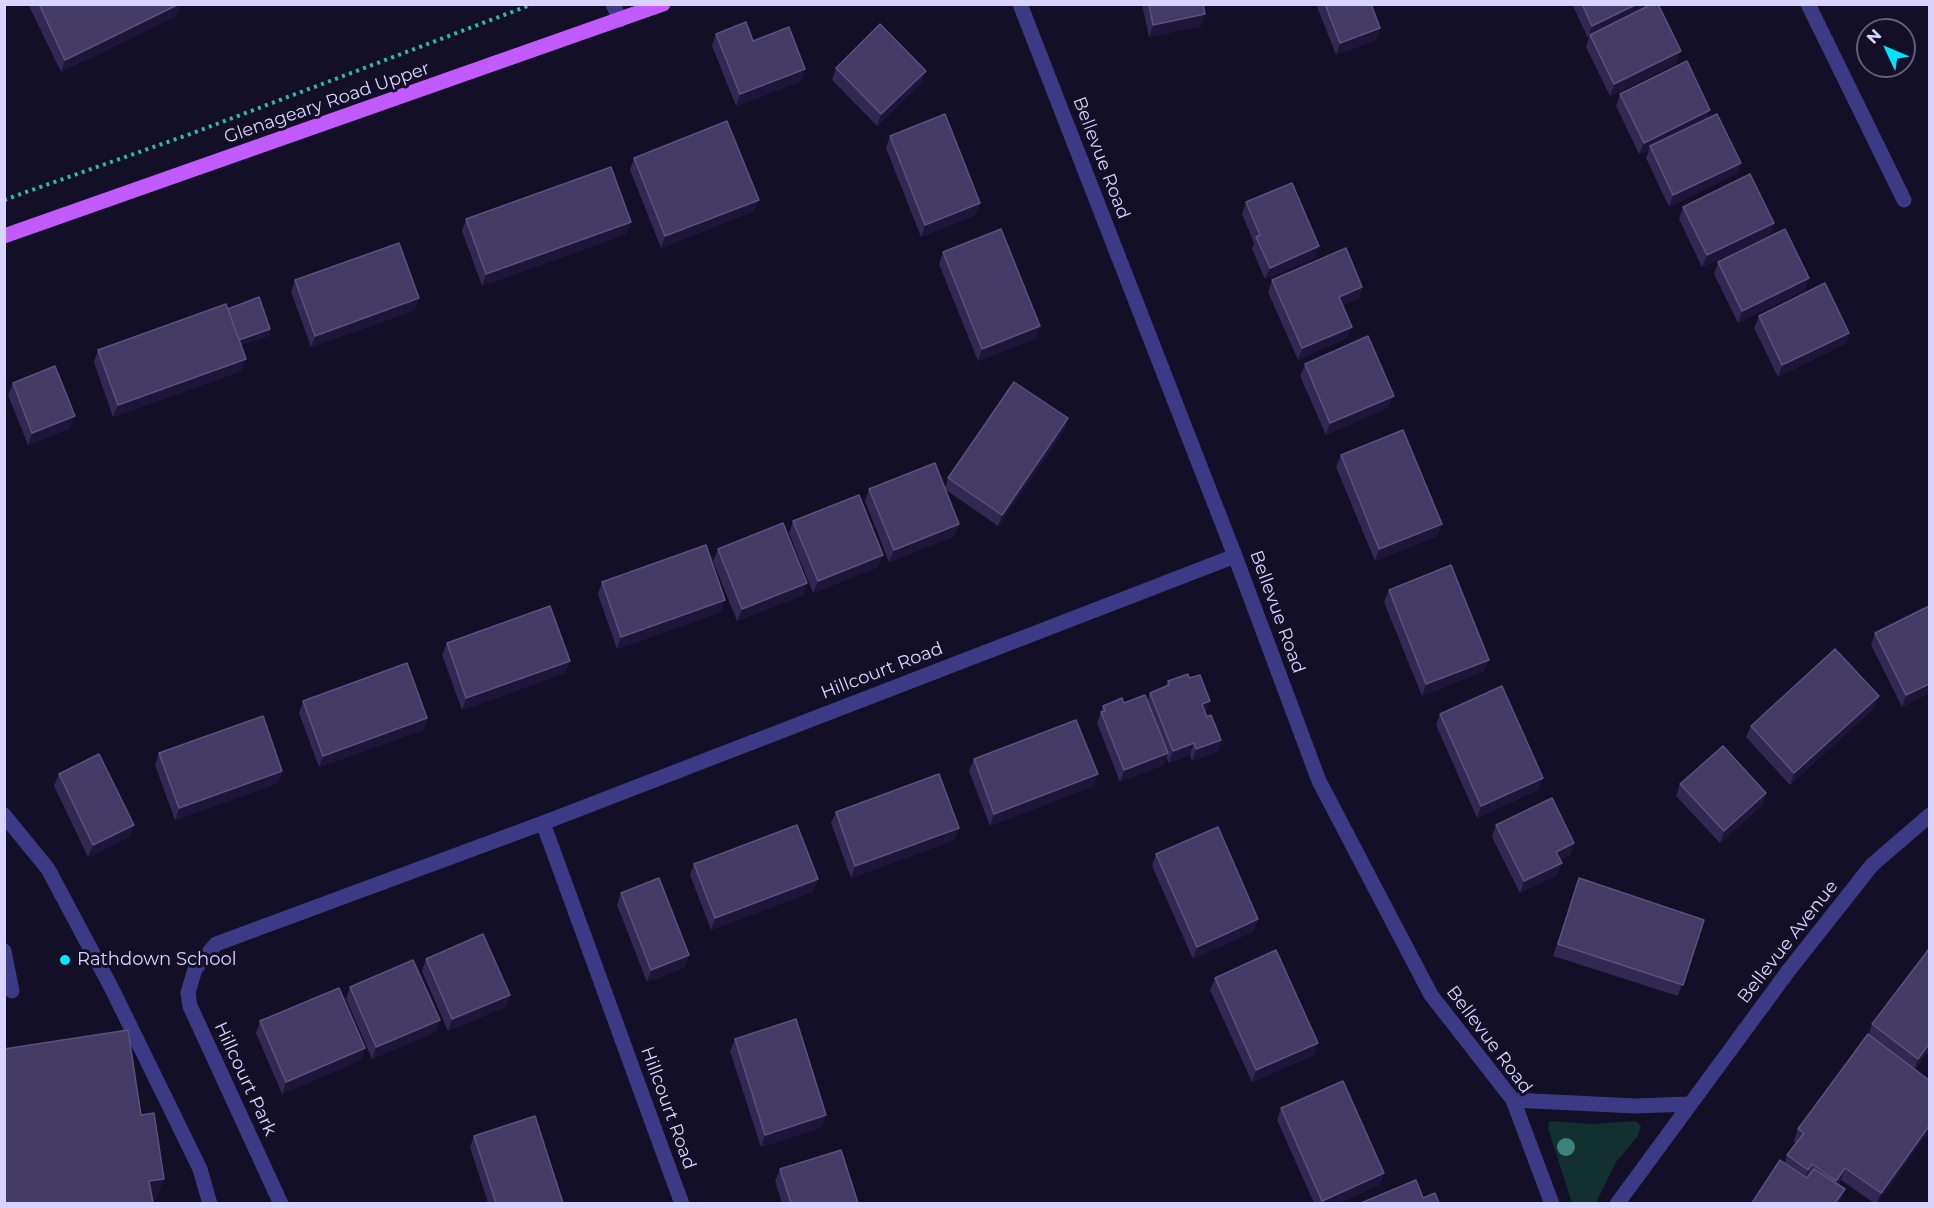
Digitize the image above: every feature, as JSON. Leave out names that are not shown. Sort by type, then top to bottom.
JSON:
[{"type":"main road","name":"Glenageary Road Upper","points":[[4,236],[663,4]]},
{"type":"street","points":[[613,4],[620,20]]},
{"type":"street","name":"Bellevue Road","points":[[1020,4],[1235,556],[1319,782],[1431,995],[1513,1100],[1552,1203]]},
{"type":"street","points":[[1808,4],[1905,200]]},
{"type":"street","name":"Hillcourt Road","points":[[195,969],[216,944],[233,936],[543,823],[1235,556]]},
{"type":"street","points":[[4,815],[48,869],[112,989],[200,1169],[210,1203]]},
{"type":"street","name":"Bellevue Avenue","points":[[1617,1203],[1689,1104],[1872,865],[1929,815]]},
{"type":"street","name":"Hillcourt Road","points":[[543,823],[682,1203]]},
{"type":"street","points":[[4,951],[12,991]]},
{"type":"street","name":"Hillcourt Park","points":[[195,969],[188,993],[190,1006],[281,1203]]},
{"type":"street","points":[[1513,1100],[1635,1106],[1689,1104]]},
{"type":"path","name":"Glenageary Road Upper","points":[[4,200],[194,133],[533,4]]},
{"type":"green space","points":[[1549,1121],[1592,1124],[1636,1121],[1641,1126],[1638,1136],[1616,1162],[1596,1203],[1572,1203],[1548,1128]]},
{"type":"building","points":[[39,4],[179,4],[65,60]]},
{"type":"building","points":[[1149,4],[1203,4],[1205,14],[1153,25]]},
{"type":"building","points":[[1325,4],[1371,4],[1380,28],[1340,43]]},
{"type":"building","points":[[1582,4],[1637,4],[1592,26]]},
{"type":"building","points":[[1652,4],[1658,4],[1681,51],[1614,84],[1590,35]]},
{"type":"building","points":[[746,22],[753,41],[789,27],[805,69],[740,94],[716,34]]},
{"type":"building","points":[[880,24],[926,71],[881,114],[836,68]]},
{"type":"building","points":[[1687,61],[1710,110],[1644,143],[1620,94]]},
{"type":"building","points":[[945,114],[980,203],[925,225],[890,136]]},
{"type":"building","points":[[1717,114],[1741,163],[1673,195],[1650,146]]},
{"type":"building","points":[[727,121],[759,200],[665,236],[634,158]]},
{"type":"building","points":[[611,167],[631,222],[486,274],[466,219]]},
{"type":"building","points":[[1750,174],[1774,223],[1707,255],[1683,207]]},
{"type":"building","points":[[1292,183],[1319,246],[1270,268],[1256,237],[1260,235],[1246,202]]},
{"type":"building","points":[[1001,229],[1040,326],[982,349],[943,252]]},
{"type":"building","points":[[1785,229],[1809,278],[1742,311],[1718,262]]},
{"type":"building","points":[[399,243],[419,298],[315,336],[295,280]]},
{"type":"building","points":[[1346,248],[1362,287],[1339,297],[1352,327],[1302,348],[1272,280]]},
{"type":"building","points":[[1825,283],[1849,333],[1782,365],[1759,316]]},
{"type":"building","points":[[259,297],[270,329],[239,340],[228,309]]},
{"type":"building","points":[[226,304],[246,359],[118,405],[98,350]]},
{"type":"building","points":[[1368,336],[1394,396],[1330,423],[1305,364]]},
{"type":"building","points":[[55,366],[75,416],[32,433],[13,383]]},
{"type":"building","points":[[1014,382],[1068,418],[1002,515],[948,478]]},
{"type":"building","points":[[1403,430],[1442,524],[1379,549],[1341,455]]},
{"type":"building","points":[[935,463],[959,524],[894,550],[869,489]]},
{"type":"building","points":[[859,495],[883,555],[818,581],[793,521]]},
{"type":"building","points":[[783,523],[807,583],[742,609],[718,549]]},
{"type":"building","points":[[706,545],[725,600],[621,637],[602,582]]},
{"type":"building","points":[[1451,565],[1489,660],[1426,684],[1389,590]]},
{"type":"building","points":[[550,606],[570,661],[466,698],[447,643]]},
{"type":"building","points":[[1929,606],[1929,684],[1906,695],[1875,633]]},
{"type":"building","points":[[1835,649],[1879,696],[1794,773],[1751,726]]},
{"type":"building","points":[[407,663],[427,718],[323,756],[303,701]]},
{"type":"building","points":[[1188,674],[1189,678],[1200,675],[1210,701],[1202,704],[1207,717],[1211,715],[1221,740],[1196,749],[1194,743],[1173,751],[1150,693],[1169,685],[1168,681]]},
{"type":"building","points":[[1502,686],[1543,778],[1481,806],[1440,714]]},
{"type":"building","points":[[1145,695],[1168,753],[1124,770],[1101,712],[1105,711],[1103,706],[1122,698],[1124,703]]},
{"type":"building","points":[[263,716],[282,771],[179,808],[159,753]]},
{"type":"building","points":[[1076,720],[1098,774],[994,814],[974,759]]},
{"type":"building","points":[[1723,746],[1766,793],[1724,831],[1680,784]]},
{"type":"building","points":[[99,754],[134,825],[93,845],[59,774]]},
{"type":"building","points":[[939,774],[959,828],[855,866],[836,812]]},
{"type":"building","points":[[1552,798],[1574,843],[1556,852],[1562,863],[1524,881],[1496,825]]},
{"type":"building","points":[[797,825],[818,879],[715,918],[694,864]]},
{"type":"building","points":[[1218,827],[1258,919],[1197,947],[1156,854]]},
{"type":"building","points":[[659,878],[689,955],[651,970],[621,893]]},
{"type":"building","points":[[1579,878],[1704,920],[1683,985],[1558,944]]},
{"type":"building","points":[[483,934],[510,995],[452,1019],[426,959]]},
{"type":"building","points":[[1929,949],[1929,1044],[1918,1059],[1872,1024]]},
{"type":"building","points":[[1276,950],[1318,1043],[1256,1070],[1215,978]]},
{"type":"building","points":[[413,960],[440,1020],[376,1047],[350,987]]},
{"type":"building","points":[[339,988],[365,1048],[286,1082],[260,1021]]},
{"type":"building","points":[[796,1019],[826,1115],[765,1135],[735,1039]]},
{"type":"building","points":[[128,1030],[141,1115],[154,1113],[164,1179],[149,1181],[153,1203],[4,1203],[4,1049]]},
{"type":"building","points":[[1868,1034],[1929,1080],[1929,1126],[1881,1193],[1845,1168],[1836,1181],[1812,1164],[1808,1170],[1787,1155],[1804,1133],[1798,1129]]},
{"type":"building","points":[[1343,1081],[1384,1173],[1322,1201],[1281,1108]]},
{"type":"building","points":[[535,1116],[563,1203],[496,1203],[474,1136]]},
{"type":"building","points":[[841,1150],[858,1203],[791,1203],[780,1169]]},
{"type":"building","points":[[1780,1160],[1807,1178],[1814,1169],[1845,1189],[1835,1203],[1752,1203]]},
{"type":"building","points":[[1416,1180],[1423,1198],[1435,1193],[1439,1203],[1361,1203]]},
{"type":"place","name":"Rathdown School","points":[[65,960]]}]
